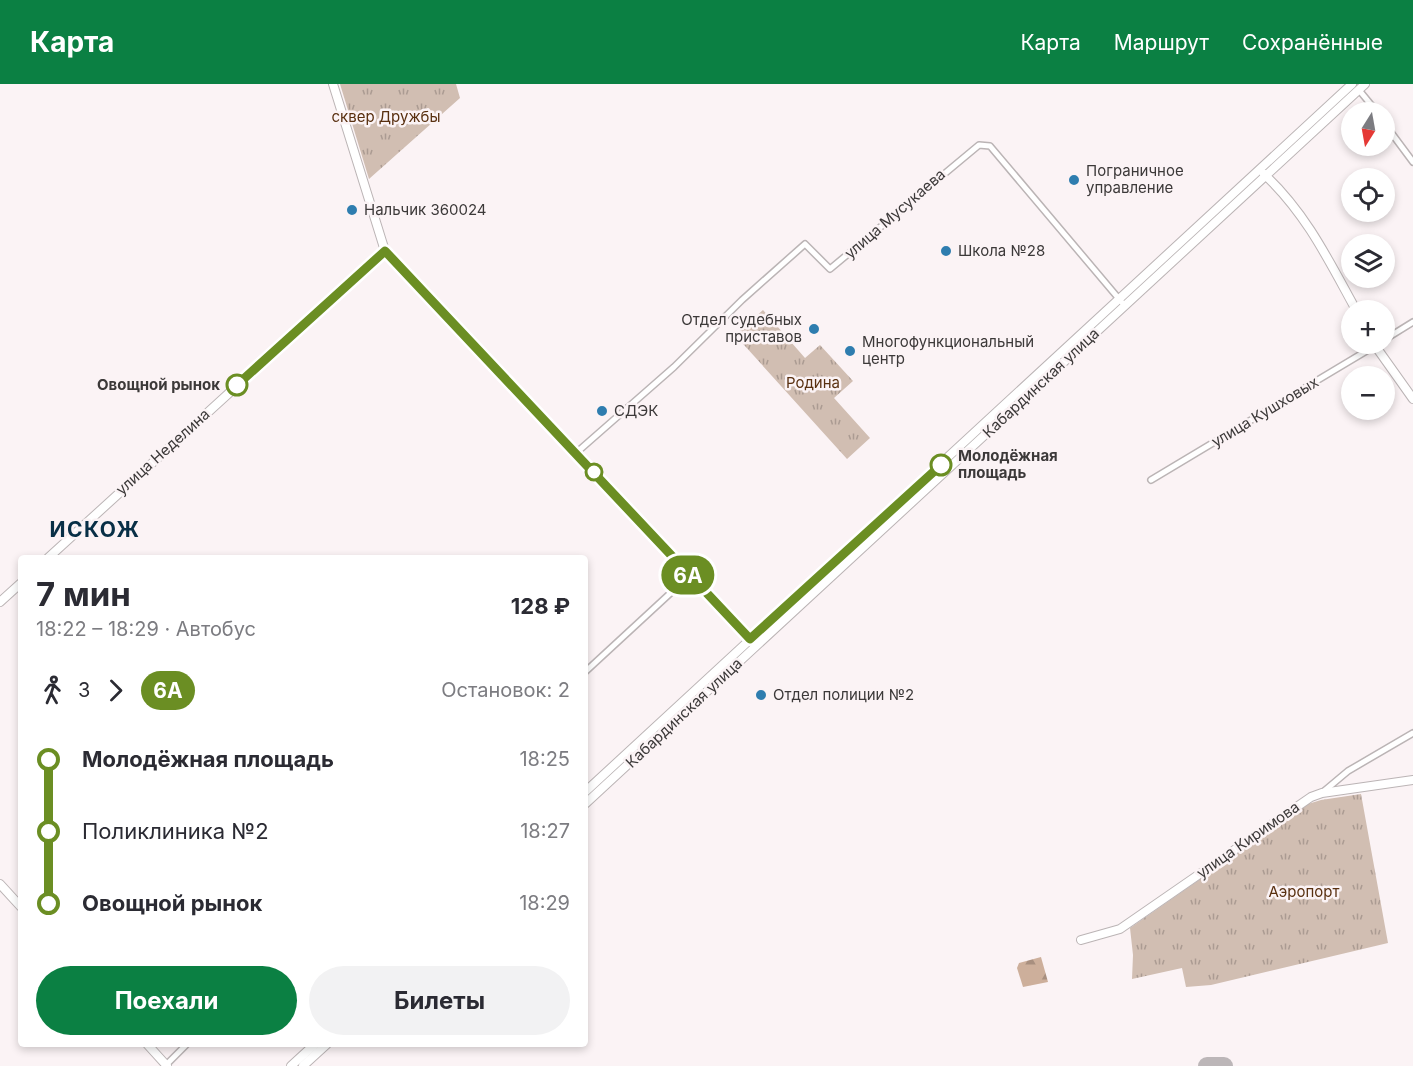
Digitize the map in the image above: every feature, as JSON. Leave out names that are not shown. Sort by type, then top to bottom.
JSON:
[{"type":"main road","points":[[333,84],[385,251],[757,645]]},
{"type":"main road","name":"Кабардинская улица","points":[[588,789],[1358,86]]},
{"type":"main road","points":[[1264,173],[1293,203],[1312,229],[1351,300]]},
{"type":"main road","name":"улица Неделина","points":[[51,555],[385,251]]},
{"type":"main road","name":"Кабардинская улица","points":[[588,801],[1122,303]]},
{"type":"main road","points":[[1383,354],[1413,399]]},
{"type":"main road","points":[[0,603],[18,586]]},
{"type":"main road","points":[[1322,793],[1413,780]]},
{"type":"main road","name":"улица Киримова","points":[[1081,939],[1119,930],[1300,804],[1322,793]]},
{"type":"main road","points":[[0,884],[18,904]]},
{"type":"main road","points":[[150,1047],[166,1065]]},
{"type":"main road","points":[[291,1066],[312,1047]]},
{"type":"main road","points":[[303,1066],[324,1047]]},
{"type":"street","points":[[1358,86],[1370,102]]},
{"type":"street","points":[[1395,138],[1413,162]]},
{"type":"street","name":"улица Мусукаева","points":[[576,453],[674,367],[742,300],[805,244],[830,269],[979,144],[990,146],[1122,303]]},
{"type":"street","points":[[1395,333],[1413,322]]},
{"type":"street","name":"улица Кушховых","points":[[1151,480],[1359,354]]},
{"type":"street","points":[[588,669],[690,576]]},
{"type":"street","name":"улица Киримова","points":[[1322,793],[1348,771],[1413,733]]},
{"type":"street","points":[[166,1065],[185,1047]]},
{"type":"green space","name":"сквер Дружбы","points":[[340,84],[456,84],[460,98],[369,179]]},
{"type":"green space","name":"Родина","points":[[763,310],[805,358],[820,345],[853,381],[834,398],[870,438],[847,459],[735,335]]},
{"type":"green space","name":"Аэропорт","points":[[1361,794],[1388,943],[1211,985],[1186,987],[1182,968],[1132,979],[1133,955],[1130,928],[1308,804]]},
{"type":"green space","points":[[1041,957],[1048,982],[1023,987],[1017,968],[1019,963]]},
{"type":"taxiway","points":[[1207,1066],[1224,1066]]},
{"type":"bus line","name":"6А","points":[[237,385],[385,251],[447,314],[750,639],[941,465]]},
{"type":"place","name":"Пограничное управление","points":[[1074,180]]},
{"type":"place","name":"Нальчик 360024","points":[[352,210]]},
{"type":"place","name":"Школа №28","points":[[946,251]]},
{"type":"place","name":"Отдел судебных приставов","points":[[814,329]]},
{"type":"place","name":"Многофункциональный центр","points":[[850,351]]},
{"type":"place","name":"Овощной рынок","points":[[237,385]]},
{"type":"place","name":"СДЭК","points":[[602,411]]},
{"type":"place","name":"Молодёжная площадь","points":[[941,465]]},
{"type":"place","name":"Отдел полиции №2","points":[[761,695]]},
{"type":"district","name":"ИСКОЖ","points":[[95,530]]}]
